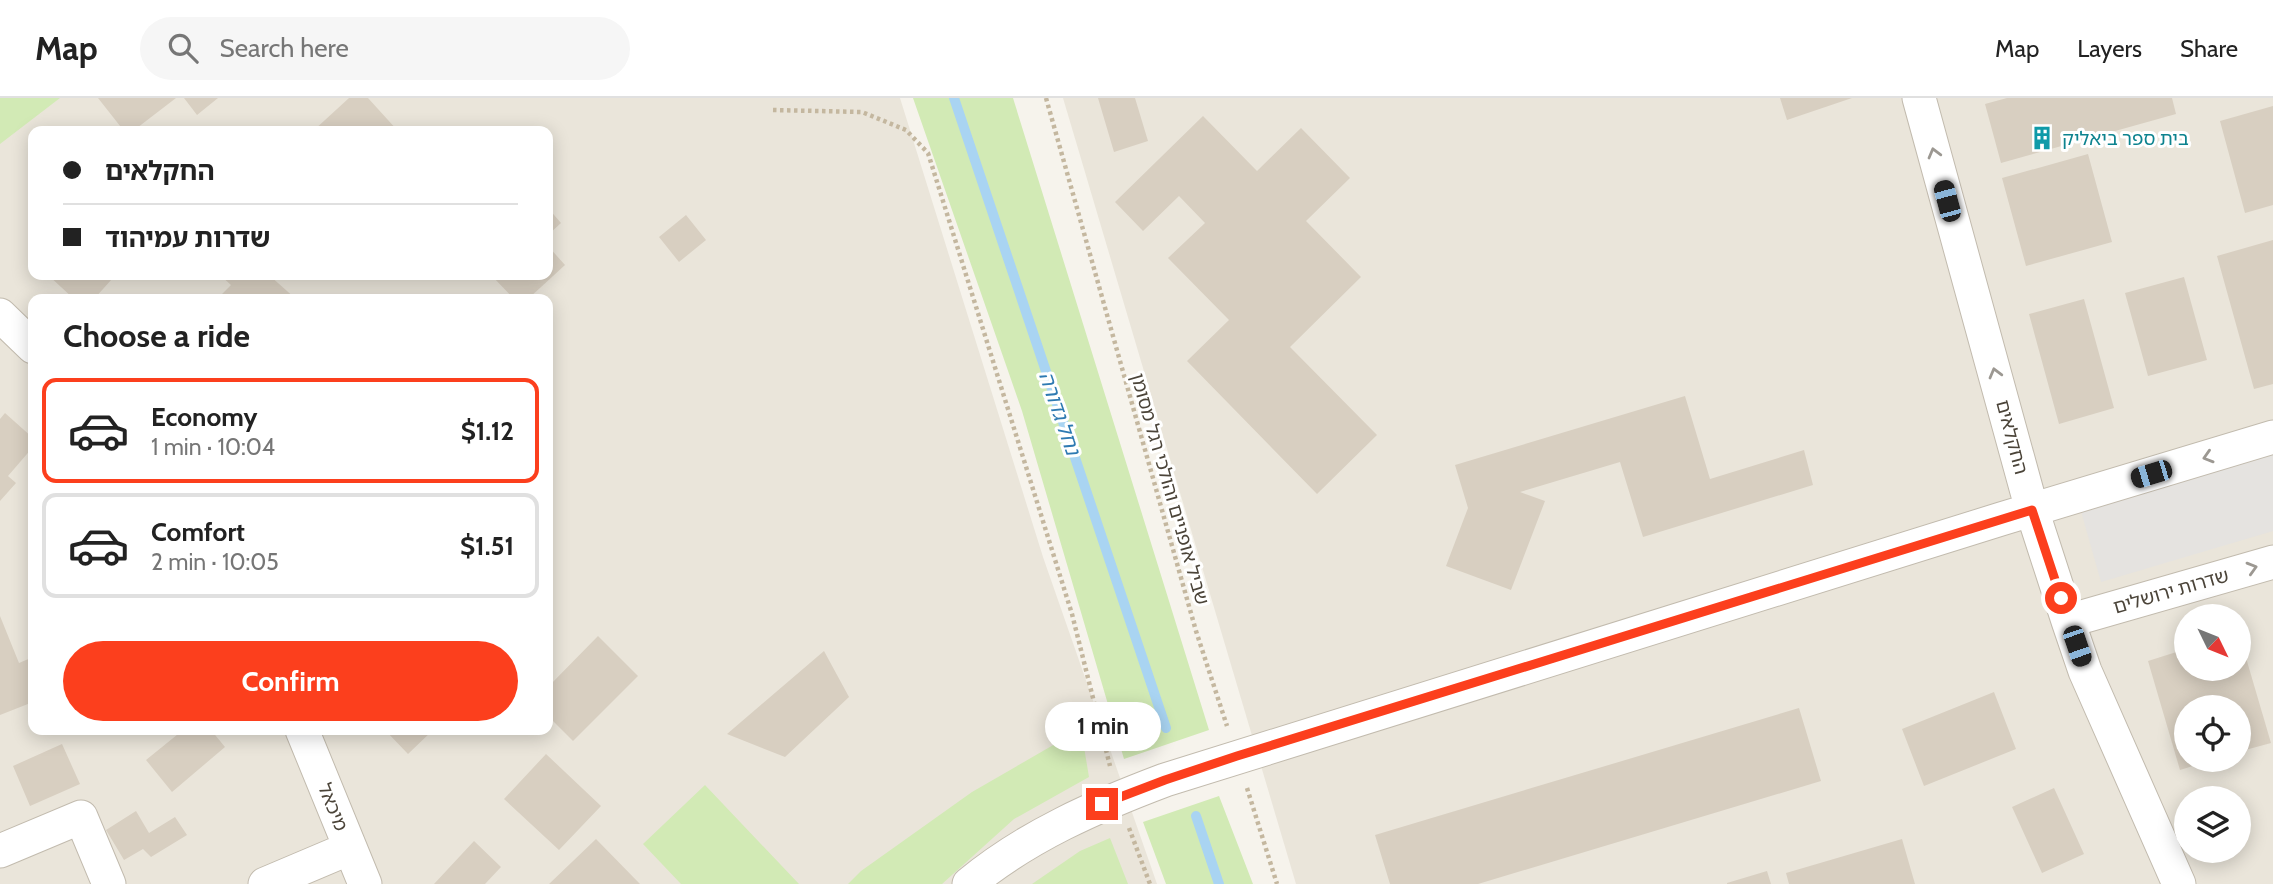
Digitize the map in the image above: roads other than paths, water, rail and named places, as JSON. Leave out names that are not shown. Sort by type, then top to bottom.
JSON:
[{"type":"street","name":"החקלאים","points":[[1919,98],[2032,510],[2068,621],[2085,671],[2179,884]]},
{"type":"street","points":[[0,315],[20,348]]},
{"type":"street","points":[[969,884],[1017,849],[1086,811],[1237,756],[2273,437]]},
{"type":"street","name":"שדרות ירושלים","points":[[2068,621],[2273,562]]},
{"type":"street","name":"מיכאל","points":[[304,735],[365,884]]},
{"type":"street","points":[[0,851],[81,817],[109,884]]},
{"type":"street","points":[[265,884],[350,848]]},
{"type":"waterway","name":"נחל גדורה","points":[[954,98],[1166,728]]},
{"type":"waterway","name":"נחל גדורה","points":[[1196,816],[1219,884]]},
{"type":"place","name":"בית ספר ביאליק","points":[[2042,138]]}]
